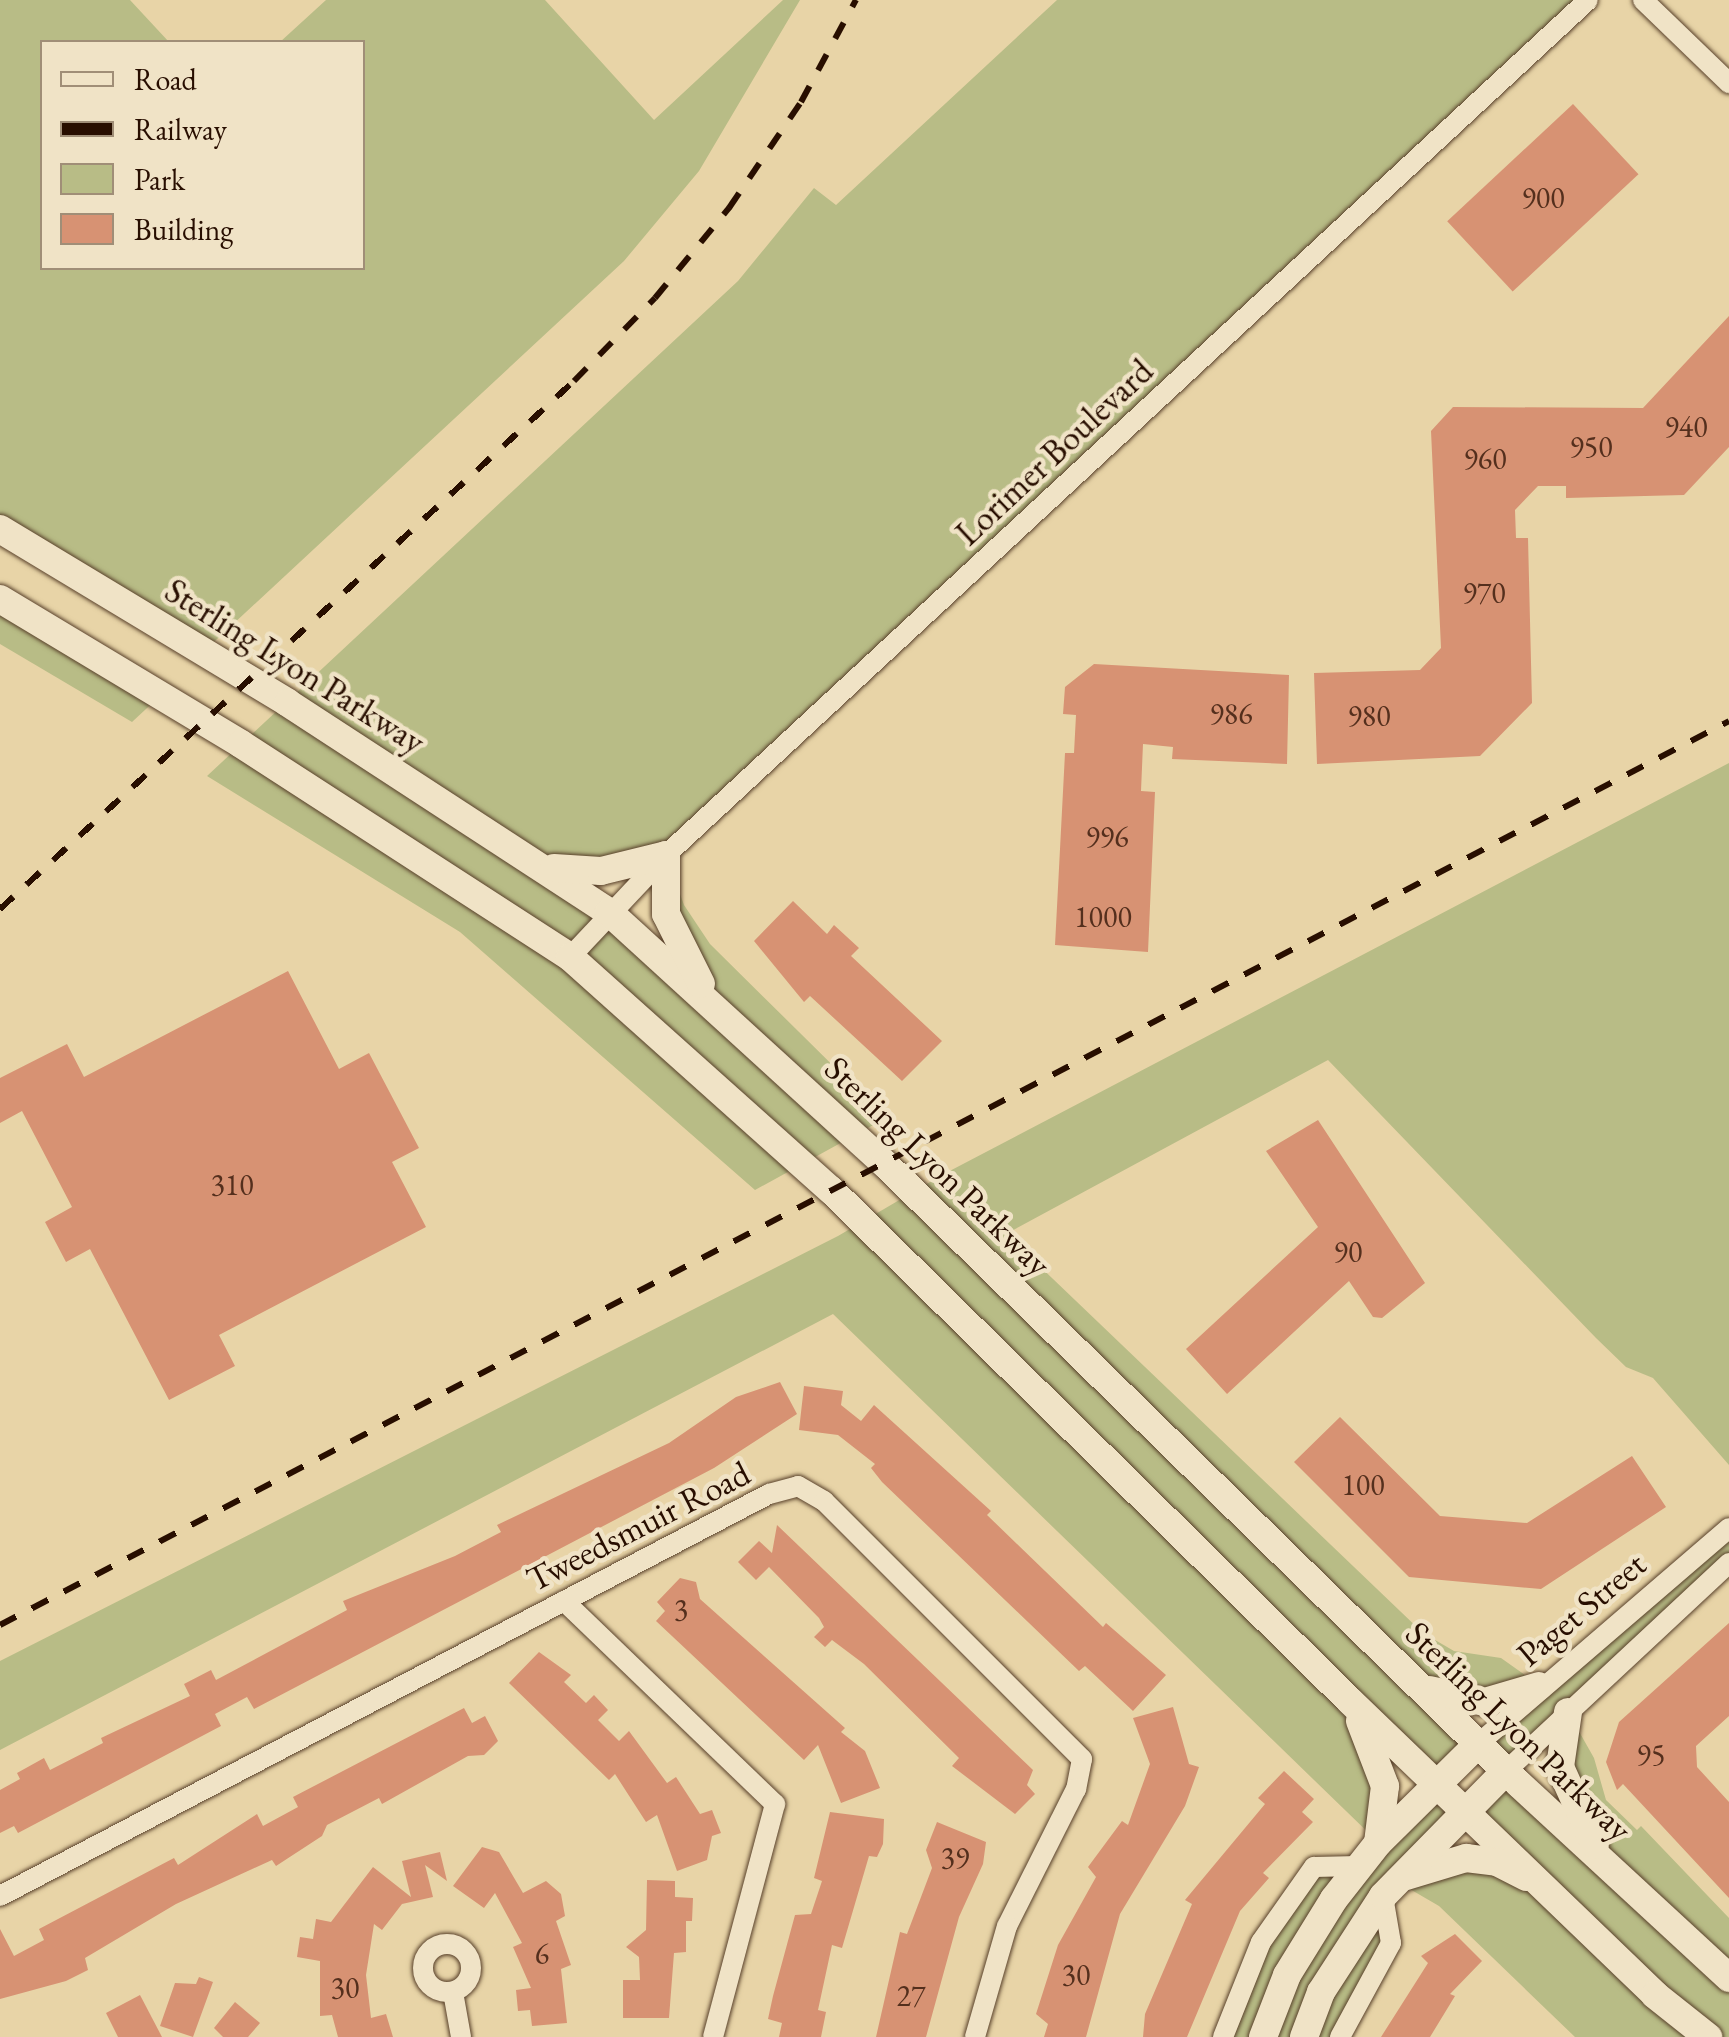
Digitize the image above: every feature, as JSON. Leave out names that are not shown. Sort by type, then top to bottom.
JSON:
[{"type":"main road","name":"Sterling Lyon Parkway","points":[[0,529],[546,866],[608,912],[885,1164],[1506,1772],[1729,1978]]},
{"type":"main road","points":[[0,600],[241,744],[570,957],[831,1190],[1350,1702],[1708,2037]]},
{"type":"main road","points":[[546,866],[579,874],[666,855],[666,914],[714,1006]]},
{"type":"main road","points":[[1418,1686],[1458,1701],[1485,1702],[1539,1686]]},
{"type":"main road","points":[[1350,1702],[1385,1786],[1378,1843]]},
{"type":"main road","points":[[1568,1712],[1560,1767],[1567,1794],[1610,1872]]},
{"type":"main road","points":[[1263,2037],[1287,1975],[1358,1866],[1478,1744]]},
{"type":"main road","points":[[1304,2037],[1321,1992],[1389,1888],[1506,1772]]},
{"type":"main road","points":[[1389,1888],[1430,1864],[1466,1858],[1498,1862],[1547,1888]]},
{"type":"street","name":"Lorimer Boulevard","points":[[570,957],[608,912],[666,855],[1588,0]]},
{"type":"street","points":[[1643,0],[1729,83]]},
{"type":"street","name":"Tweedsmuir Road","points":[[0,1896],[769,1494],[798,1486],[824,1501],[1060,1732],[1082,1769],[1007,1926],[975,2037]]},
{"type":"street","name":"Paget Street","points":[[1478,1744],[1539,1686],[1729,1528]]},
{"type":"street","name":"Paget Street","points":[[1506,1772],[1729,1563]]},
{"type":"street","points":[[564,1601],[775,1804],[713,2037]]},
{"type":"street","points":[[1223,2037],[1261,1942],[1314,1867],[1358,1866]]},
{"type":"street","points":[[1340,2037],[1391,1942],[1389,1888]]},
{"type":"street","points":[[453,1992],[462,2037]]},
{"type":"green space","points":[[0,0],[130,0],[167,40],[40,40],[40,270],[365,270],[365,40],[282,40],[326,0],[545,0],[654,120],[783,0],[800,0],[699,171],[624,261],[202,653],[0,529]]},
{"type":"green space","points":[[1057,0],[1588,0],[666,855],[684,905],[710,944],[886,1118],[755,1190],[460,932],[207,776],[738,281],[814,188],[836,205]],"holes":[[[665,855],[687,960],[550,867]]]},
{"type":"green space","points":[[0,599],[160,696],[132,722],[0,644]]},
{"type":"green space","points":[[1729,763],[1729,1465],[1653,1378],[1626,1367],[1596,1338],[1328,1060],[1006,1234],[1423,1633],[1454,1651],[1501,1658],[1539,1685],[1729,1528],[1729,1563],[1568,1712],[1594,1758],[1606,1800],[1637,1830],[1641,1826],[1729,1918],[1729,2037],[1575,2037],[1439,1906],[1396,1881],[1391,1926],[1340,2037],[1223,2037],[1261,1942],[1314,1867],[1342,1864],[1378,1842],[833,1314],[0,1750],[0,1661],[838,1236],[942,1175]],"holes":[[[1422,1687],[1506,1701],[1536,1688],[1478,1743]],[[1352,1704],[1436,1784],[1379,1840],[1376,1752]],[[1567,1715],[1561,1743],[1607,1868],[1506,1772]],[[1477,1744],[1505,1772],[1466,1808],[1437,1784]],[[1466,1809],[1497,1862],[1398,1878]]]},
{"type":"building","points":[[1573,104],[1638,174],[1513,292],[1447,221]]},
{"type":"building","points":[[1729,316],[1729,447],[1684,495],[1566,498],[1566,486],[1538,486],[1515,510],[1516,538],[1528,538],[1532,703],[1480,756],[1317,764],[1314,673],[1420,670],[1441,648],[1431,431],[1453,407],[1643,408]]},
{"type":"building","points":[[1094,664],[1289,675],[1287,764],[1172,759],[1173,747],[1143,744],[1141,791],[1155,792],[1148,952],[1055,945],[1065,753],[1074,753],[1076,715],[1063,714],[1065,687]]},
{"type":"building","points":[[793,901],[827,934],[834,925],[859,948],[851,956],[942,1041],[902,1081],[810,996],[804,1002],[754,941]]},
{"type":"building","points":[[288,971],[339,1069],[369,1053],[419,1148],[392,1162],[426,1227],[219,1335],[235,1366],[169,1400],[90,1249],[66,1262],[45,1222],[72,1207],[22,1111],[0,1123],[0,1078],[67,1044],[84,1077]]},
{"type":"building","points":[[1318,1120],[1425,1283],[1382,1318],[1373,1317],[1349,1281],[1227,1394],[1186,1349],[1318,1227],[1266,1151]]},
{"type":"building","points":[[780,1382],[797,1414],[714,1468],[254,1709],[247,1697],[215,1714],[221,1726],[18,1833],[14,1826],[0,1833],[0,1790],[20,1779],[17,1773],[44,1758],[50,1770],[103,1743],[101,1738],[190,1696],[184,1684],[211,1670],[216,1680],[347,1610],[343,1601],[455,1556],[501,1532],[497,1525],[669,1443],[736,1397]]},
{"type":"building","points":[[804,1386],[843,1391],[841,1405],[861,1421],[874,1405],[991,1511],[987,1515],[1103,1627],[1106,1623],[1166,1675],[1133,1711],[1085,1666],[1079,1671],[882,1482],[871,1468],[875,1464],[838,1435],[799,1430]]},
{"type":"building","points":[[1340,1417],[1440,1516],[1527,1523],[1632,1456],[1666,1507],[1541,1589],[1409,1577],[1294,1462]]},
{"type":"building","points":[[777,1525],[1033,1770],[1027,1785],[1035,1794],[1015,1814],[952,1766],[959,1758],[864,1664],[832,1640],[825,1647],[814,1637],[824,1627],[819,1618],[769,1567],[756,1580],[738,1562],[759,1541],[772,1553]]},
{"type":"building","points":[[680,1578],[696,1582],[700,1599],[845,1728],[841,1732],[865,1751],[880,1788],[841,1803],[818,1745],[804,1760],[656,1621],[665,1611],[657,1602]]},
{"type":"building","points":[[1729,1623],[1729,1716],[1696,1746],[1697,1767],[1729,1802],[1729,1898],[1623,1784],[1617,1790],[1606,1762],[1619,1722]]},
{"type":"building","points":[[539,1652],[571,1675],[564,1682],[586,1703],[594,1695],[608,1710],[598,1720],[619,1741],[629,1731],[667,1783],[676,1777],[700,1814],[712,1810],[721,1833],[712,1836],[707,1860],[677,1871],[657,1815],[646,1822],[615,1774],[609,1780],[509,1683]]},
{"type":"building","points":[[1173,1707],[1189,1764],[1199,1767],[1185,1806],[1120,1914],[1086,2037],[1044,2037],[1048,2024],[1036,2014],[1058,1945],[1096,1877],[1088,1867],[1122,1821],[1128,1825],[1150,1764],[1133,1718]]},
{"type":"building","points":[[464,1708],[472,1723],[485,1716],[498,1741],[484,1755],[468,1756],[382,1804],[379,1798],[327,1825],[322,1836],[276,1866],[272,1860],[176,1904],[85,1958],[88,1970],[66,1981],[0,1999],[0,1929],[14,1956],[44,1940],[39,1929],[174,1858],[178,1865],[257,1814],[263,1826],[298,1807],[293,1797]]},
{"type":"building","points":[[1284,1771],[1314,1799],[1302,1812],[1313,1822],[1263,1873],[1269,1878],[1240,1911],[1187,2037],[1143,2037],[1145,2014],[1192,1904],[1185,1900],[1265,1804],[1258,1798]]},
{"type":"building","points":[[830,1812],[884,1819],[883,1844],[877,1857],[869,1856],[842,1948],[832,1945],[818,2010],[826,2012],[821,2037],[779,2037],[782,2023],[768,2019],[773,1996],[795,1915],[811,1914],[822,1881],[814,1878]]},
{"type":"building","points":[[937,1822],[986,1842],[983,1864],[959,1917],[926,2037],[876,2037],[900,1932],[907,1934],[932,1868],[926,1850]]},
{"type":"building","points":[[482,1847],[499,1852],[523,1893],[546,1881],[561,1894],[565,1916],[556,1921],[571,1965],[561,1969],[567,2023],[532,2026],[530,2010],[518,2011],[516,1990],[531,1988],[513,1947],[522,1943],[495,1893],[484,1908],[453,1886]]},
{"type":"building","points":[[440,1852],[447,1881],[425,1865],[433,1897],[402,1904],[382,1930],[374,1924],[366,1975],[371,2018],[386,2014],[393,2037],[338,2037],[332,2015],[320,2016],[320,1961],[297,1957],[300,1937],[313,1939],[316,1919],[331,1922],[373,1867],[411,1897],[402,1861]]},
{"type":"building","points":[[647,1880],[675,1881],[675,1897],[693,1898],[692,1921],[686,1921],[686,1952],[674,1953],[669,2018],[623,2018],[623,1980],[640,1980],[639,1957],[626,1947],[646,1930]]},
{"type":"building","points":[[1455,1934],[1482,1961],[1450,1994],[1455,1996],[1430,2037],[1381,2037],[1428,1963],[1421,1956]]},
{"type":"building","points":[[199,1977],[213,1982],[193,2037],[160,2026],[175,1983],[196,1984]]},
{"type":"building","points":[[140,1995],[162,2037],[118,2037],[106,2013]]},
{"type":"building","points":[[235,2002],[260,2023],[248,2037],[223,2037],[214,2028]]},
{"type":"railway","points":[[0,909],[574,381],[655,298],[729,208],[801,102],[856,0]]},
{"type":"railway","points":[[0,1625],[1729,721]]}]
